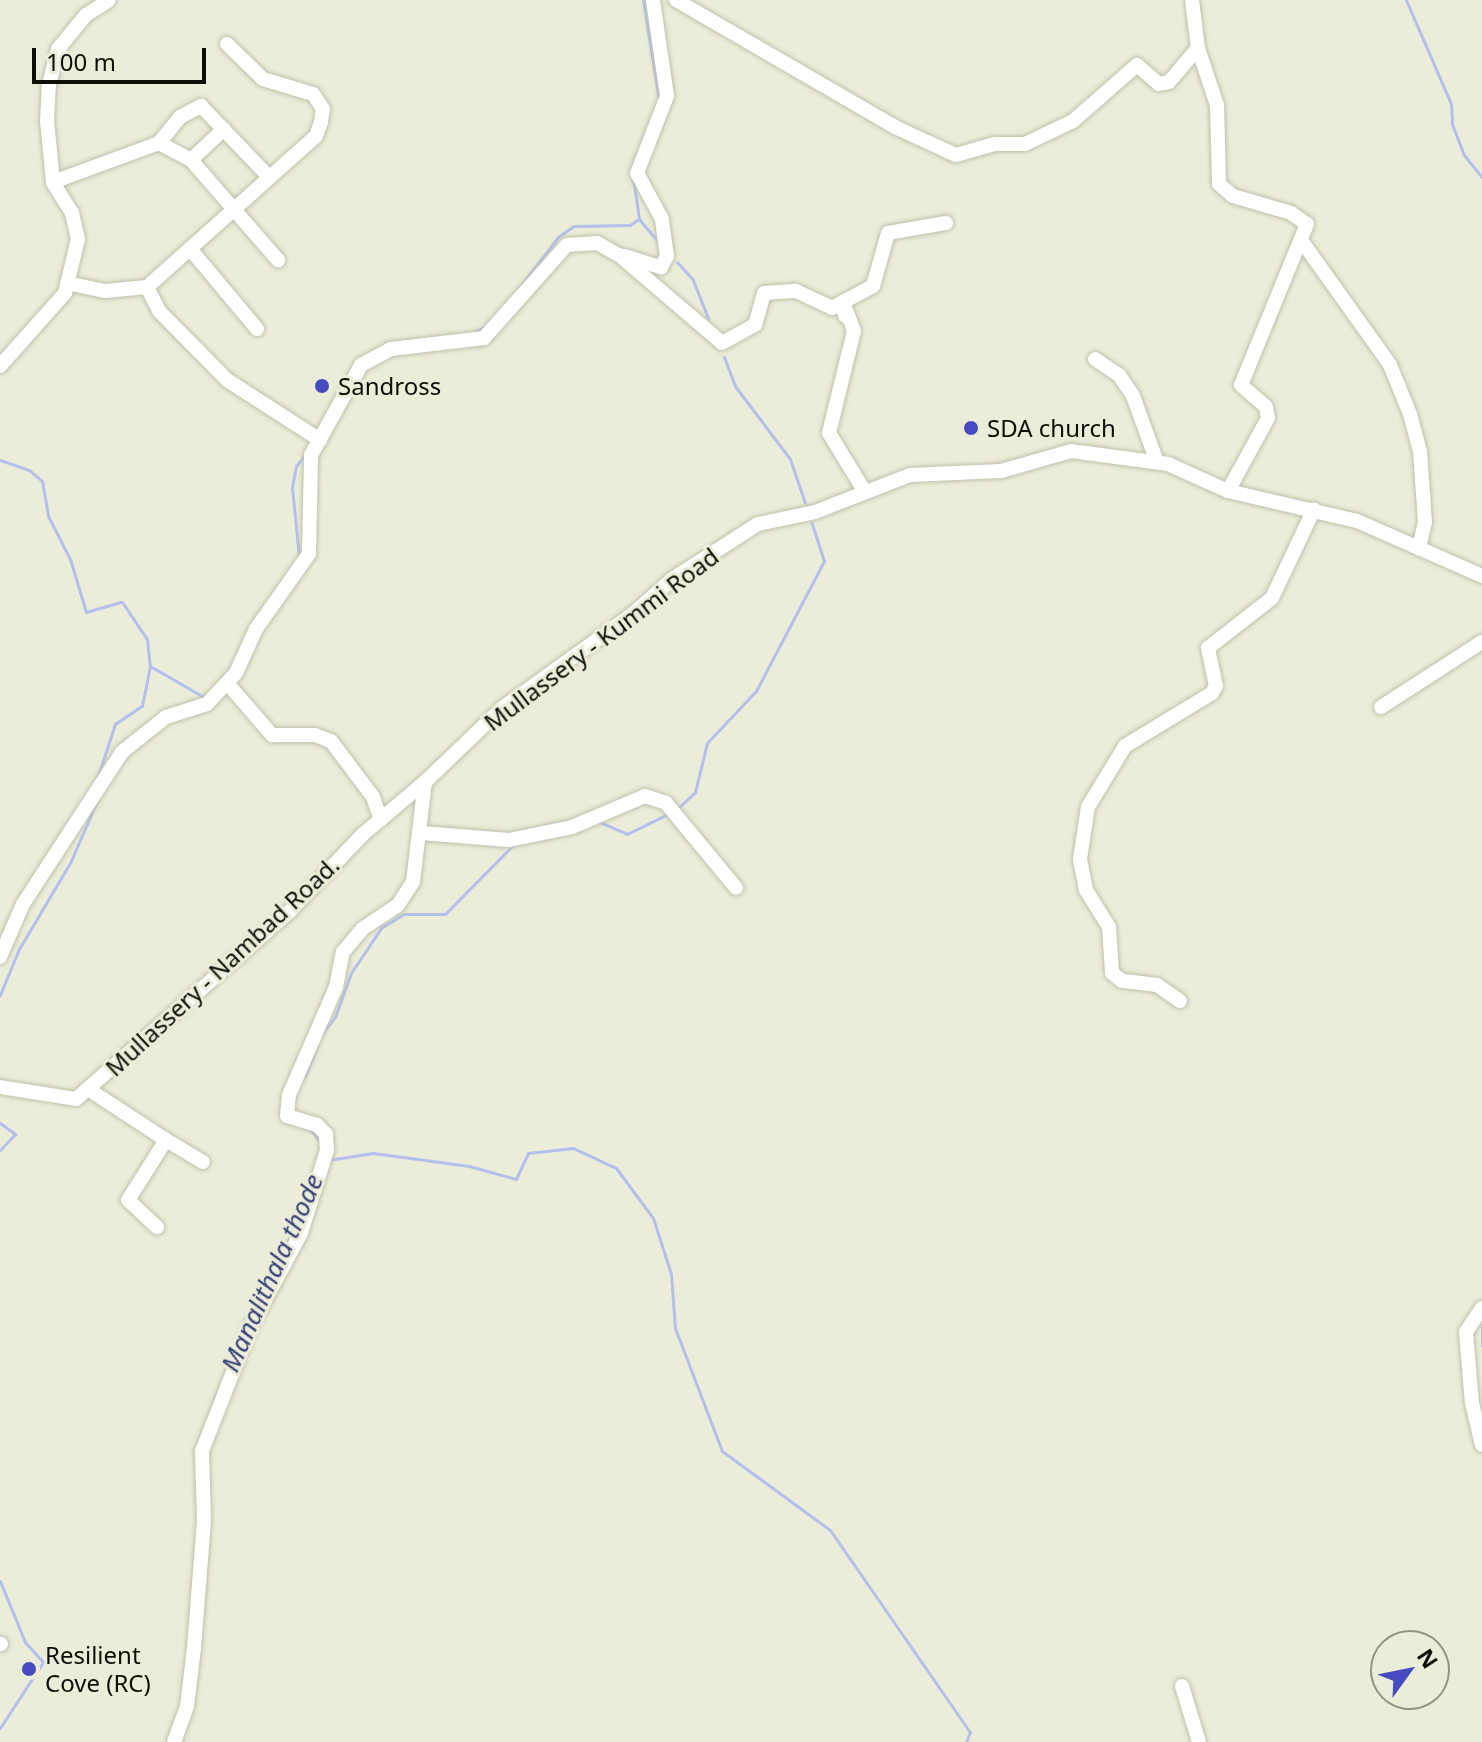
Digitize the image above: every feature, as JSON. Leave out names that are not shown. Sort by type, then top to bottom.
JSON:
[{"type":"street","points":[[3,357],[38,326],[67,283],[78,239],[72,213],[53,182],[47,121],[58,49],[86,15],[109,0]]},
{"type":"street","points":[[619,255],[661,267],[667,256],[662,219],[637,173],[667,96],[653,0]]},
{"type":"street","points":[[676,0],[897,128],[956,155],[995,144],[1025,144],[1073,121],[1137,65],[1159,84],[1169,82],[1198,48]]},
{"type":"street","points":[[1192,0],[1198,48],[1217,105],[1219,184],[1247,202],[1305,219],[1301,240],[1241,385],[1266,407],[1268,418],[1228,491]]},
{"type":"street","points":[[67,283],[105,291],[147,287],[316,136],[323,109],[313,94],[263,79],[227,44]]},
{"type":"street","points":[[53,182],[159,143],[180,117],[201,106],[269,177]]},
{"type":"street","points":[[191,160],[224,129]]},
{"type":"street","points":[[159,143],[191,160],[235,206],[278,260]]},
{"type":"street","points":[[0,957],[23,904],[122,752],[166,717],[207,704],[227,683],[309,554],[311,455],[361,365],[391,349],[484,338],[567,245],[597,243],[619,255],[722,343],[755,325],[764,293],[796,291],[832,308],[844,309],[873,286],[888,233],[946,223]]},
{"type":"street","points":[[1301,240],[1390,365],[1410,414],[1420,451],[1425,522],[1419,548]]},
{"type":"street","points":[[191,250],[257,329]]},
{"type":"street","points":[[147,287],[180,336],[227,380],[320,440]]},
{"type":"street","points":[[844,309],[854,331],[829,433],[865,492]]},
{"type":"street","points":[[1095,359],[1119,375],[1133,396],[1157,462]]},
{"type":"street","name":"Mullassery - Kummi Road","points":[[425,782],[501,709],[634,613],[671,580],[758,524],[815,512],[910,475],[1001,471],[1071,451],[1157,462],[1228,491],[1357,521],[1482,576]]},
{"type":"street","points":[[1180,1001],[1157,985],[1122,981],[1112,973],[1108,923],[1083,881],[1081,841],[1088,807],[1125,746],[1212,693],[1216,686],[1208,648],[1272,598],[1314,509]]},
{"type":"street","points":[[1381,707],[1482,642]]},
{"type":"street","points":[[227,683],[272,735],[315,735],[331,741],[373,797],[381,820]]},
{"type":"street","points":[[174,1742],[187,1706],[194,1648],[204,1520],[202,1451],[251,1326],[283,1273],[322,1175],[327,1139],[317,1125],[287,1116],[284,1109],[336,987],[343,952],[406,893],[421,833],[425,782]]},
{"type":"street","name":"Mullassery - Nambad Road.","points":[[0,1087],[76,1099],[290,911],[381,820],[425,782]]},
{"type":"street","points":[[421,833],[509,840],[572,827],[645,796],[666,803],[736,888]]},
{"type":"street","points":[[88,1089],[203,1162]]},
{"type":"street","points":[[157,1227],[128,1200],[166,1140]]},
{"type":"street","points":[[1482,1308],[1466,1332],[1472,1403],[1482,1445]]},
{"type":"street","points":[[1182,1686],[1199,1742]]},
{"type":"waterway","points":[[643,0],[659,100]]},
{"type":"waterway","points":[[1406,0],[1451,104],[1452,124],[1464,155],[1482,177]]},
{"type":"waterway","points":[[631,170],[647,129]]},
{"type":"waterway","points":[[517,291],[558,237],[574,226],[630,225],[639,219],[633,177]]},
{"type":"waterway","points":[[639,219],[656,239]]},
{"type":"waterway","points":[[677,262],[693,280],[708,318]]},
{"type":"waterway","points":[[471,334],[486,326]]},
{"type":"waterway","points":[[724,357],[735,386],[790,459],[805,503]]},
{"type":"waterway","points":[[299,557],[292,487],[296,466],[306,454]]},
{"type":"waterway","points":[[0,460],[29,470],[42,481],[48,516],[70,559],[86,612],[122,602],[147,639],[150,666]]},
{"type":"waterway","points":[[677,809],[695,792],[707,743],[756,691],[824,561],[812,523]]},
{"type":"waterway","points":[[233,665],[260,611]]},
{"type":"waterway","points":[[98,776],[115,724],[142,706],[150,666],[202,696],[209,694]]},
{"type":"waterway","points":[[0,995],[19,949],[71,861],[96,803]]},
{"type":"waterway","name":"Manalithala thode","points":[[597,821],[627,834],[670,813]]},
{"type":"waterway","name":"Manalithala thode","points":[[543,827],[574,819]]},
{"type":"waterway","name":"Manalithala thode","points":[[320,1036],[335,1017],[351,973],[381,928],[403,914],[445,914],[513,845]]},
{"type":"waterway","name":"Manalithala thode","points":[[305,1076],[317,1047]]},
{"type":"waterway","points":[[0,1123],[15,1134],[0,1150]]},
{"type":"waterway","name":"Manalithala thode","points":[[311,1130],[321,1143]]},
{"type":"waterway","points":[[328,1160],[373,1153],[469,1166],[516,1179],[528,1153],[573,1148],[616,1168],[653,1218],[671,1274],[675,1328],[722,1451],[830,1530],[970,1732],[966,1742]]},
{"type":"waterway","name":"Manalithala thode","points":[[286,1246],[302,1209]]},
{"type":"waterway","points":[[1482,1325],[1482,1346]]},
{"type":"waterway","name":"Manalithala thode","points":[[207,1420],[217,1393]]},
{"type":"waterway","points":[[0,1581],[25,1642],[43,1662],[0,1728]]},
{"type":"place","name":"Sandross","points":[[322,386]]},
{"type":"place","name":"SDA church","points":[[971,428]]},
{"type":"place","name":"Resilient Cove (RC)","points":[[29,1669]]}]
